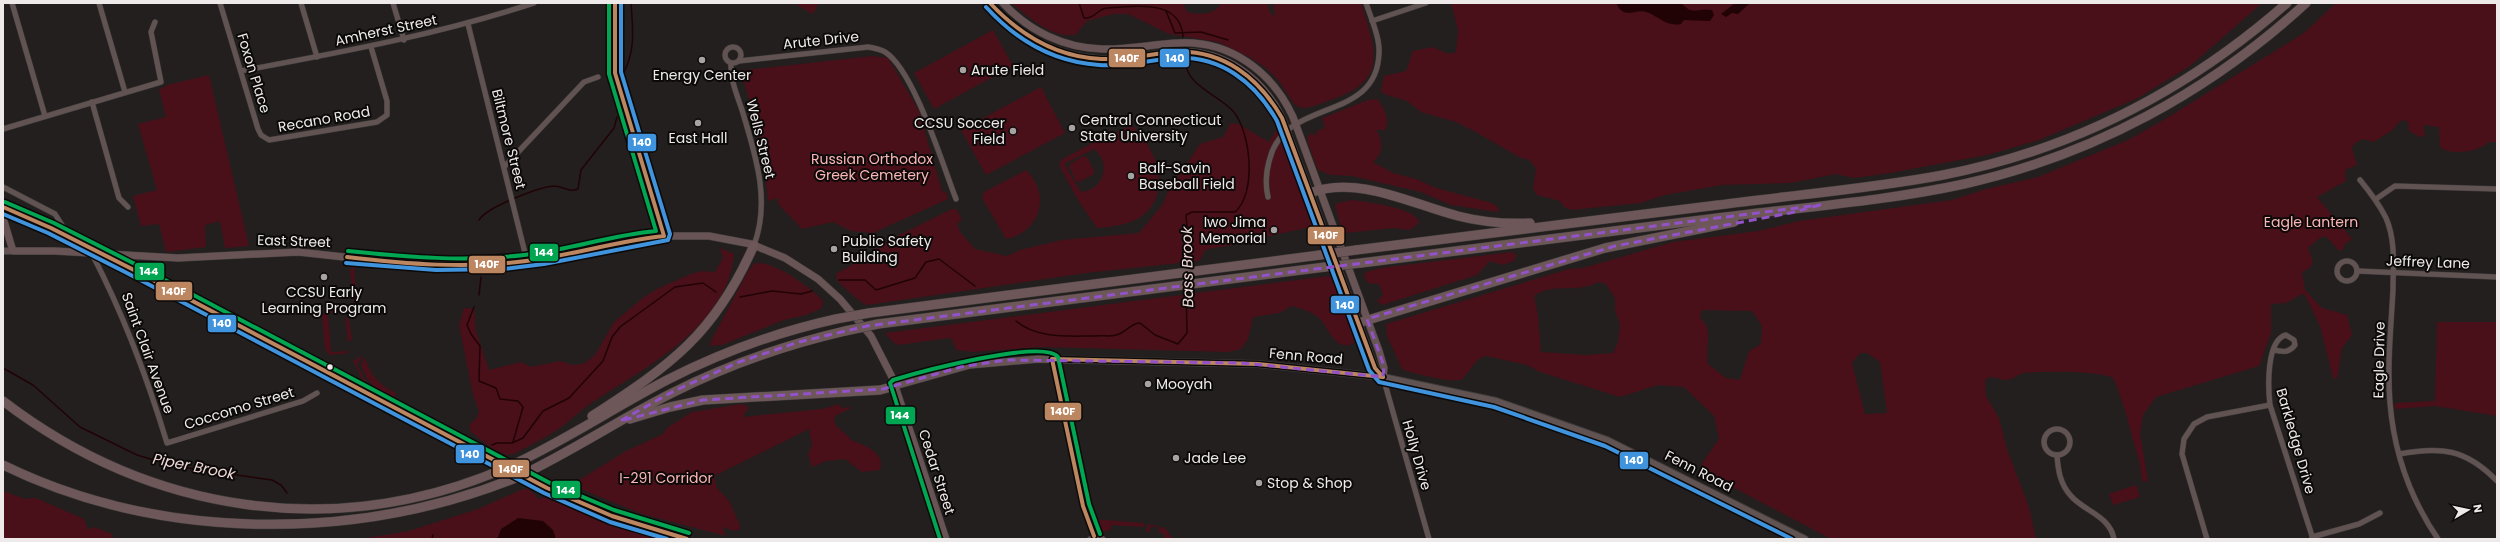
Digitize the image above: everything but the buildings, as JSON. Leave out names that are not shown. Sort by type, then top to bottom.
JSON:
[{"type":"highway","points":[[3,401],[56,439],[116,470],[178,492],[244,506],[308,510],[371,506],[438,493],[498,472],[527,458],[650,389],[699,365],[764,339],[836,319],[869,313],[1204,269],[1575,223],[1916,179],[1958,172],[2024,154],[2090,130],[2159,95],[2226,52],[2287,3]]},
{"type":"highway","points":[[3,466],[70,496],[132,516],[196,528],[259,533],[316,532],[375,524],[443,507],[514,480],[681,388],[734,365],[789,345],[845,331],[878,324],[1820,205],[1961,185],[2023,168],[2088,145],[2139,121],[2204,84],[2251,50],[2306,3]]},
{"type":"highway","points":[[1310,193],[1319,189],[1338,187],[1372,190],[1457,216],[1483,221],[1575,223]]},
{"type":"highway","points":[[1358,323],[1614,246],[1725,223],[1790,214],[1820,205]]},
{"type":"highway","points":[[545,448],[560,435],[658,371],[689,346],[720,309],[754,245]]},
{"type":"highway","points":[[620,421],[670,407],[703,400],[880,390],[895,386]]},
{"type":"main road","points":[[990,3],[1021,32],[1059,51],[1098,59],[1182,52],[1206,55],[1232,64],[1257,82],[1273,102],[1287,130],[1374,368],[1383,377]]},
{"type":"main road","points":[[1003,3],[1032,28],[1065,43],[1102,49],[1183,42],[1209,45],[1239,56],[1262,73],[1282,98],[1295,123],[1384,366],[1383,377]]},
{"type":"main road","points":[[1206,55],[1209,45]]},
{"type":"main road","points":[[1145,46],[1147,56]]},
{"type":"main road","points":[[3,218],[14,251]]},
{"type":"main road","name":"East Street","points":[[14,251],[91,252],[178,258],[298,252],[409,264],[444,265],[527,260],[664,236],[713,237],[754,245],[776,254],[803,268],[830,289],[848,308]]},
{"type":"main road","name":"Cedar Street","points":[[848,308],[878,348],[895,386],[946,539]]},
{"type":"main road","name":"Fenn Road","points":[[895,386],[977,363],[1052,359],[1258,364],[1383,377]]},
{"type":"street","points":[[12,3],[45,116]]},
{"type":"street","points":[[99,3],[125,92]]},
{"type":"street","name":"Foxon Place","points":[[220,3],[258,129],[264,139],[273,140]]},
{"type":"street","points":[[301,3],[317,57]]},
{"type":"street","points":[[393,3],[404,40]]},
{"type":"street","name":"Amherst Street","points":[[241,71],[404,40],[468,24],[534,3]]},
{"type":"street","points":[[615,3],[615,73],[664,236]]},
{"type":"street","points":[[1268,197],[1266,187],[1269,161],[1275,142],[1295,123],[1350,101],[1368,86],[1375,77],[1379,52],[1366,3]]},
{"type":"street","points":[[1372,22],[1426,3]]},
{"type":"street","points":[[3,129],[161,82],[151,32],[155,22]]},
{"type":"street","name":"Biltmore Street","points":[[468,24],[527,260]]},
{"type":"street","name":"Wells Street","points":[[739,61],[739,52],[731,46],[726,53],[731,63],[733,81],[760,176],[760,212],[754,245]]},
{"type":"street","name":"Recano Road","points":[[273,140],[377,122],[387,115],[387,101],[371,47]]},
{"type":"street","name":"Arute Drive","points":[[739,61],[868,47],[886,52],[900,69],[923,109],[956,199]]},
{"type":"street","points":[[731,63],[735,64],[739,61]]},
{"type":"street","points":[[504,167],[584,82],[598,77]]},
{"type":"street","points":[[92,102],[119,198],[128,207]]},
{"type":"street","name":"Eagle Drive","points":[[2360,180],[2376,199],[2386,219],[2391,236],[2393,273],[2390,402],[2399,454],[2414,496],[2438,539]]},
{"type":"street","points":[[2376,199],[2395,186],[2497,189]]},
{"type":"street","points":[[3,187],[55,214],[62,225]]},
{"type":"street","name":"East Street","points":[[3,252],[14,251]]},
{"type":"street","name":"Saint Clair Avenue","points":[[91,252],[114,295],[154,402],[167,443]]},
{"type":"street","name":"Jeffrey Lane","points":[[2357,271],[2497,277]]},
{"type":"street","name":"Barkledge Drive","points":[[2274,350],[2268,379],[2270,404],[2313,538],[2359,524],[2380,513]]},
{"type":"street","points":[[1052,359],[1082,500],[1092,538],[1098,536],[1104,539]]},
{"type":"street","name":"Fenn Road","points":[[1383,377],[1496,401],[1607,440],[1805,539]]},
{"type":"street","name":"Holly Drive","points":[[1383,377],[1429,539]]},
{"type":"street","name":"Coccomo Street","points":[[167,443],[304,401],[317,393]]},
{"type":"street","points":[[2207,539],[2182,454],[2184,439],[2194,424],[2207,417],[2270,404]]},
{"type":"street","points":[[2056,428],[2064,430],[2070,440],[2068,449],[2057,455],[2048,452],[2044,444],[2048,432],[2056,428]]},
{"type":"street","points":[[2399,454],[2432,449],[2447,450],[2478,463],[2497,481]]},
{"type":"street","points":[[2057,455],[2058,472],[2071,497],[2106,524],[2114,539]]},
{"type":"street","points":[[1783,539],[1787,530]]},
{"type":"highlighted area","points":[[1820,205],[1790,213],[1615,246],[1367,319],[1384,366],[1383,377],[1241,363],[1006,360],[961,367],[883,389],[703,400],[620,421],[674,391],[739,362],[799,342],[867,326]]},
{"type":"green space","points":[[798,3],[819,3],[813,14],[797,5]]},
{"type":"green space","points":[[1011,3],[1183,3],[1187,12],[1201,14],[1215,10],[1221,3],[1267,3],[1271,14],[1275,16],[1273,3],[1361,3],[1370,33],[1374,60],[1371,71],[1365,81],[1353,90],[1336,98],[1309,107],[1301,108],[1294,104],[1279,81],[1266,68],[1251,58],[1218,42],[1169,34],[1128,14],[1113,14],[1087,21],[1075,35],[1066,35],[1049,30]]},
{"type":"green space","points":[[1451,3],[2262,3],[2190,66],[2138,98],[2039,140],[1987,155],[1890,173],[1854,178],[1836,174],[1790,183],[1722,185],[1665,195],[1640,203],[1571,210],[1564,207],[1560,201],[1537,195],[1533,189],[1536,168],[1529,160],[1519,157],[1456,122],[1421,112],[1407,101],[1384,94],[1381,90],[1384,76],[1406,71],[1413,51],[1432,47],[1449,54],[1456,52],[1458,30]]},
{"type":"green space","name":"Eagle Lantern","points":[[2336,3],[2497,3],[2497,142],[2488,142],[2479,148],[2465,152],[2444,150],[2440,147],[2439,127],[2423,125],[2425,136],[2420,137],[2409,131],[2408,122],[2403,120],[2398,123],[2394,129],[2374,142],[2363,139],[2355,143],[2352,148],[2357,165],[2345,170],[2346,181],[2317,197],[2352,239],[2344,245],[2343,250],[2338,250],[2327,237],[2321,237],[2308,248],[2313,261],[2310,268],[2302,272],[2305,290],[2322,308],[2347,315],[2352,335],[2342,348],[2337,379],[2333,378],[2320,326],[2305,295],[2302,294],[2286,303],[2271,304],[2271,333],[2259,366],[2156,397],[2143,415],[2140,433],[2148,481],[2143,482],[2139,460],[2127,418],[2113,378],[2096,374],[2043,372],[2024,373],[2007,380],[1992,377],[1987,378],[1985,381],[1986,396],[1999,418],[2007,449],[2029,507],[2036,539],[1831,539],[1704,472],[1701,465],[1719,439],[1714,416],[1684,387],[1658,385],[1620,397],[1540,372],[1527,365],[1486,356],[1479,359],[1462,379],[1442,379],[1402,369],[1387,336],[1386,324],[1569,269],[1583,268],[1673,242],[1758,231],[1799,221],[1952,200],[1986,189],[2038,177],[2128,140],[2162,121],[2304,33]],"holes":[[[1598,282],[1606,284],[1615,298],[1615,310],[1620,324],[1618,342],[1613,353],[1586,355],[1541,352],[1538,315],[1534,296],[1549,290],[1582,287]],[[1702,310],[1752,311],[1762,326],[1761,344],[1749,351],[1740,380],[1726,378],[1708,364],[1708,333],[1707,328],[1700,318]],[[1860,353],[1867,353],[1880,362],[1887,413],[1865,414],[1852,363]]]},
{"type":"green space","name":"Arute Field","points":[[993,30],[1013,66],[934,109],[914,73]]},
{"type":"green space","name":"Russian Orthodox Greek Cemetery","points":[[873,56],[888,58],[919,111],[942,191],[946,192],[948,199],[873,233],[851,231],[833,222],[802,229],[779,205],[777,198],[768,201],[764,164],[765,153],[741,72],[745,70]]},
{"type":"green space","points":[[209,75],[249,246],[225,248],[220,221],[205,225],[206,247],[166,252],[159,224],[141,226],[133,196],[157,190],[138,124],[166,117],[159,90],[167,85]]},
{"type":"green space","name":"CCSU Soccer Field","points":[[1041,87],[1065,133],[986,175],[961,130]]},
{"type":"green space","points":[[1377,99],[1387,118],[1387,126],[1385,130],[1376,130],[1379,134],[1381,147],[1379,155],[1373,162],[1393,173],[1416,179],[1436,188],[1492,203],[1498,207],[1498,212],[1451,205],[1421,192],[1352,176],[1331,175],[1318,170],[1307,136],[1313,133],[1315,137],[1317,131],[1325,128],[1322,118],[1368,100]]},
{"type":"green space","points":[[1231,123],[1238,124],[1269,142],[1278,127],[1312,225],[1311,227],[1246,241],[1247,238],[1233,245],[1209,249],[1204,251],[1201,259],[1198,261],[1086,273],[867,305],[847,290],[837,280],[836,274],[874,252],[885,242],[952,209],[956,209],[962,219],[957,224],[960,232],[975,249],[1007,256],[1020,250],[1062,240],[1139,233],[1163,204],[1168,191],[1200,144],[1223,137]]},
{"type":"green space","name":"Balf-Savin Baseball Field","points":[[1132,126],[1149,146],[1158,172],[1159,185],[1156,197],[1150,209],[1139,218],[1118,225],[1097,228],[1078,200],[1059,165],[1061,160],[1096,141]],"holes":[[[1094,149],[1100,155],[1104,168],[1100,181],[1089,190],[1081,192],[1064,164]]]},
{"type":"green space","points":[[1083,156],[1087,157],[1094,174],[1079,182],[1076,181],[1069,167],[1070,164]]},
{"type":"green space","points":[[1026,170],[1034,180],[1039,190],[1040,201],[1038,211],[1034,221],[1027,229],[1018,235],[1006,239],[982,198],[984,192]]},
{"type":"green space","points":[[1353,200],[1379,204],[1410,213],[1419,223],[1410,230],[1393,228],[1346,233],[1342,230],[1335,206],[1337,203]]},
{"type":"green space","points":[[720,248],[734,254],[728,280],[717,303],[700,324],[680,343],[658,360],[590,404],[558,429],[514,454],[507,455],[493,449],[471,432],[469,425],[477,418],[479,411],[473,395],[459,325],[464,308],[474,309],[476,331],[489,370],[521,362],[531,367],[560,361],[573,365],[583,364],[595,355],[614,322],[644,297],[659,288],[691,274],[702,271],[715,272],[723,258]]},
{"type":"green space","points":[[1512,252],[1517,255],[1514,261],[1503,265],[1490,261],[1477,275],[1382,305],[1377,301],[1383,295],[1379,284],[1368,283],[1364,277],[1366,272],[1381,268]]},
{"type":"green space","points":[[755,263],[763,263],[772,266],[801,282],[823,301],[822,308],[806,315],[784,320],[722,345],[711,346],[710,343],[748,271]]},
{"type":"green space","points":[[353,265],[357,308],[354,304],[350,271]]},
{"type":"green space","points":[[1329,276],[1332,278],[1353,334],[1353,344],[1347,345],[1337,342],[1319,318],[1306,310],[1292,306],[1279,313],[1253,317],[1248,339],[1241,349],[1228,352],[1041,347],[973,352],[956,350],[952,339],[948,338],[899,345],[894,343],[885,333]]},
{"type":"green space","points":[[346,306],[347,311],[328,313],[331,352],[348,351],[349,353],[330,355],[325,350],[322,316],[329,308]]},
{"type":"green space","points":[[345,317],[349,319],[352,339],[348,342]]},
{"type":"green space","points":[[2437,322],[2497,322],[2497,416],[2435,406],[2395,409],[2394,403],[2435,401]]},
{"type":"green space","points":[[363,355],[357,365],[370,388],[361,381],[362,379],[353,361]]},
{"type":"green space","points":[[365,357],[370,370],[376,379],[385,387],[396,393],[394,401],[378,390],[366,377],[361,365]]},
{"type":"green space","name":"I-291 Corridor","points":[[742,404],[749,407],[743,417],[822,409],[840,404],[841,408],[853,407],[835,416],[835,423],[851,440],[867,447],[877,454],[880,458],[880,470],[862,472],[845,459],[826,461],[812,467],[808,455],[812,445],[809,429],[714,476],[717,488],[729,501],[740,525],[740,529],[735,531],[723,527],[726,536],[642,514],[571,485],[626,451],[663,434],[668,427],[692,412]]},
{"type":"green space","points":[[2136,485],[2140,497],[2113,505],[2109,494]]},
{"type":"green space","name":"I-291 Corridor","points":[[523,489],[529,489],[539,499],[556,492],[613,518],[669,538],[361,539],[409,531],[478,509]]},
{"type":"green space","points":[[3,491],[25,499],[36,498],[84,519],[88,530],[94,527],[112,534],[113,539],[3,539]]},
{"type":"green space","points":[[1092,519],[1144,523],[1144,527],[1110,525],[1112,529],[1101,533],[1095,530]]},
{"type":"green space","points":[[1147,524],[1165,528],[1173,539],[1164,539],[1164,534],[1159,533],[1159,527],[1150,527],[1150,532],[1146,532]]},
{"type":"shaded area","points":[[1616,3],[1681,3],[1693,11],[1707,9],[1712,10],[1714,15],[1710,21],[1684,20],[1681,24],[1675,25],[1666,23],[1643,11],[1631,13],[1622,11]]},
{"type":"shaded area","points":[[1735,3],[1750,3],[1738,14],[1732,13],[1726,17],[1721,14]]},
{"type":"shaded area","points":[[518,518],[543,521],[553,530],[556,539],[494,539],[498,537],[501,529]]},
{"type":"waterway","points":[[622,76],[630,58],[632,49],[633,32],[631,3]]},
{"type":"waterway","points":[[1079,3],[1084,18],[1090,17],[1107,8],[1142,6],[1161,9],[1169,12],[1176,18],[1181,26],[1183,37]]},
{"type":"waterway","points":[[1166,11],[1175,33],[1201,32],[1228,40]]},
{"type":"waterway","name":"Bass Brook","points":[[1185,62],[1187,71],[1192,78],[1205,90],[1227,105],[1239,121],[1244,133],[1247,147],[1249,177],[1242,203],[1235,212],[1192,212],[1186,215],[1188,242],[1185,270]]},
{"type":"waterway","points":[[479,220],[492,209],[514,198],[537,190],[554,186],[569,190],[578,189],[581,170],[614,128],[617,117]]},
{"type":"waterway","name":"Bass Brook","points":[[839,280],[865,280],[876,290],[915,278],[926,262],[939,259],[975,286]]},
{"type":"waterway","points":[[479,295],[481,277]]},
{"type":"waterway","name":"Bass Brook","points":[[492,445],[497,443],[512,443],[523,438],[543,411],[569,398],[603,361],[612,337],[620,327],[675,287],[703,283],[716,292]]},
{"type":"waterway","name":"Bass Brook","points":[[1016,321],[1025,327],[1043,334],[1074,336],[1113,336],[1123,332],[1137,323],[1140,323],[1155,335],[1178,344],[1187,333],[1186,288]]},
{"type":"waterway","name":"Bass Brook","points":[[740,297],[772,291],[801,294],[812,291]]},
{"type":"waterway","points":[[474,307],[467,325],[471,334],[480,346],[479,381],[496,388],[500,399],[518,401],[523,407],[513,442]]},
{"type":"waterway","name":"Piper Brook","points":[[3,368],[33,385],[80,427],[137,455],[174,466],[272,480],[281,485],[287,493]]},
{"type":"waterway","name":"Bass Brook","points":[[432,539],[433,535]]},
{"type":"transit line","name":"144","points":[[348,251],[436,258],[502,257],[541,253],[623,236],[656,231],[609,74],[609,3]]},
{"type":"transit line","name":"140F","points":[[347,257],[436,265],[481,265],[526,261],[629,241],[664,236],[615,73],[615,3]]},
{"type":"transit line","name":"140","points":[[346,263],[436,270],[504,269],[544,264],[668,240],[670,234],[621,72],[621,3]]},
{"type":"transit line","name":"140F","points":[[990,3],[1002,15],[1027,34],[1054,49],[1069,54],[1110,59],[1174,52],[1192,52],[1208,55],[1224,61],[1251,79],[1262,90],[1282,118],[1375,368],[1383,377]]},
{"type":"transit line","name":"140","points":[[986,7],[1010,30],[1023,39],[1051,54],[1066,59],[1082,63],[1108,65],[1174,58],[1191,58],[1221,66],[1247,83],[1258,94],[1277,121],[1369,370],[1379,382],[1494,407],[1605,446],[1792,539]]},
{"type":"transit line","name":"144","points":[[5,202],[54,223],[133,263],[550,483],[614,510],[689,533]]},
{"type":"transit line","name":"140F","points":[[3,207],[51,228],[130,268],[547,488],[612,516],[687,539]]},
{"type":"transit line","name":"140","points":[[3,214],[48,233],[127,273],[544,493],[610,522],[667,539]]},
{"type":"transit line","name":"144","points":[[940,539],[890,383],[893,380],[951,365],[1005,354],[1029,352],[1048,352],[1058,357],[1089,504],[1100,534]]},
{"type":"transit line","name":"140F","points":[[1094,536],[1083,506],[1052,359],[1258,364],[1383,377]]},
{"type":"place","name":"Energy Center","points":[[702,60]]},
{"type":"place","name":"Arute Field","points":[[963,70]]},
{"type":"place","name":"East Hall","points":[[698,123]]},
{"type":"place","name":"Central Connecticut State University","points":[[1072,128]]},
{"type":"place","name":"CCSU Soccer Field","points":[[1013,131]]},
{"type":"place","name":"Balf-Savin Baseball Field","points":[[1131,176]]},
{"type":"place","name":"Iwo Jima Memorial","points":[[1274,230]]},
{"type":"place","name":"Public Safety Building","points":[[834,249]]},
{"type":"place","name":"CCSU Early Learning Program","points":[[324,277]]},
{"type":"place","name":"Mooyah","points":[[1148,384]]},
{"type":"place","name":"Jade Lee","points":[[1176,458]]},
{"type":"place","name":"Stop & Shop","points":[[1259,483]]}]
